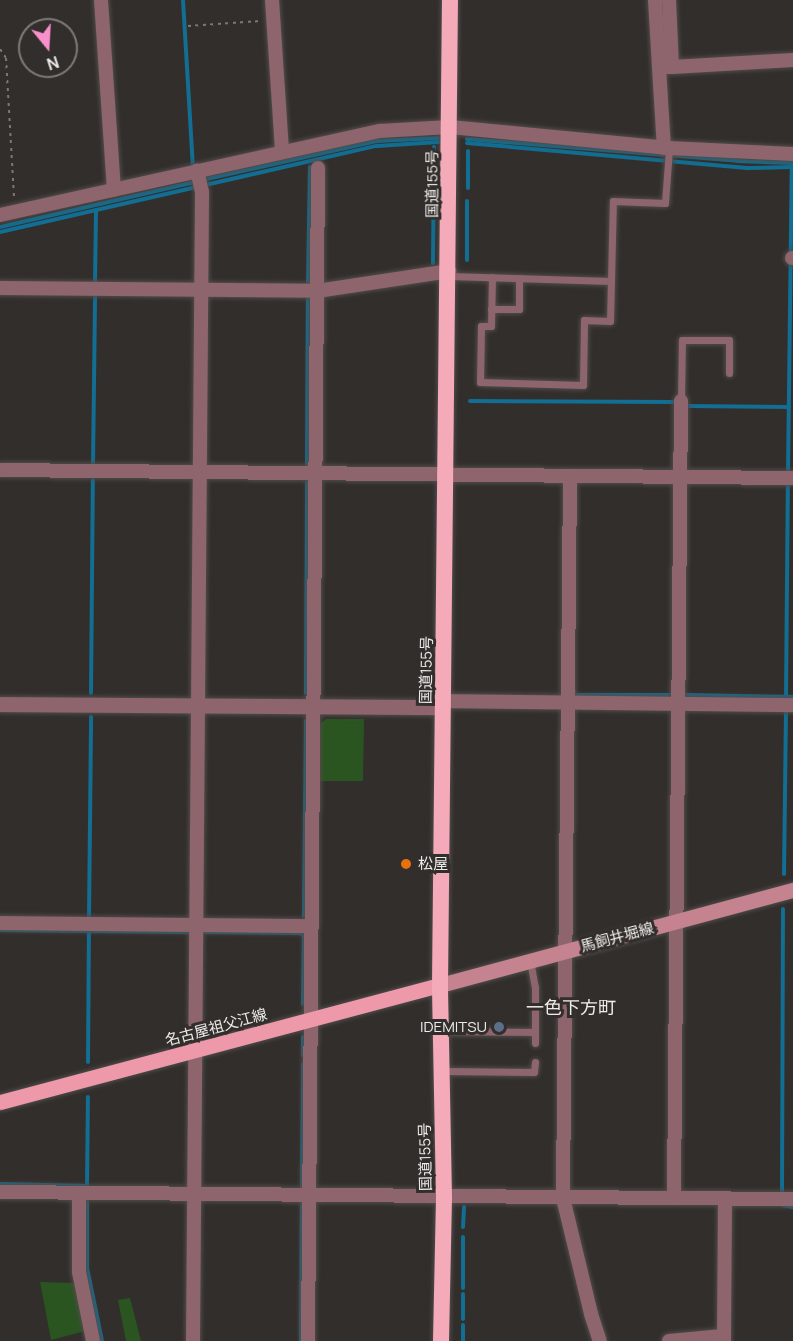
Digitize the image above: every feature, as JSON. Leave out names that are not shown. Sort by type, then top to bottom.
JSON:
[{"type":"highway","name":"国道155号","points":[[441,1341],[444,1197],[440,985],[450,0]]},
{"type":"main road","name":"馬飼井堀線","points":[[440,985],[793,890]]},
{"type":"main road","name":"名古屋祖父江線","points":[[0,1102],[440,985]]},
{"type":"street","points":[[101,0],[114,190]]},
{"type":"street","points":[[272,0],[282,152]]},
{"type":"street","points":[[655,0],[666,67]]},
{"type":"street","points":[[668,149],[666,67],[669,0]]},
{"type":"street","points":[[666,67],[793,60]]},
{"type":"street","points":[[0,215],[114,190],[199,179],[282,152],[380,131],[450,127],[668,149],[793,154]]},
{"type":"street","points":[[308,1341],[318,168]]},
{"type":"street","points":[[193,1341],[201,473],[199,179]]},
{"type":"street","points":[[0,288],[317,291],[449,274]]},
{"type":"street","points":[[674,1198],[681,402]]},
{"type":"street","points":[[0,470],[793,478]]},
{"type":"street","points":[[570,477],[563,1198],[585,1294],[600,1341]]},
{"type":"street","points":[[0,704],[793,705]]},
{"type":"street","points":[[0,923],[312,926]]},
{"type":"street","points":[[0,1192],[793,1199]]},
{"type":"street","points":[[79,1193],[79,1272],[93,1341]]},
{"type":"street","points":[[669,1341],[724,1339],[725,1199]]},
{"type":"lane","points":[[492,277],[491,326],[481,326],[480,382],[583,385],[584,320],[610,321],[613,201],[665,203],[668,149]]},
{"type":"lane","points":[[449,274],[611,281]]},
{"type":"lane","points":[[491,309],[519,309],[519,278]]},
{"type":"lane","points":[[681,402],[682,340],[729,340],[729,373]]},
{"type":"lane","points":[[530,960],[535,987],[535,1043]]},
{"type":"lane","points":[[441,1031],[535,1032]]},
{"type":"lane","points":[[442,1071],[534,1072],[535,1062]]},
{"type":"path","points":[[188,26],[273,20]]},
{"type":"path","points":[[0,50],[6,58],[15,212]]},
{"type":"green space","points":[[326,719],[364,719],[363,781],[319,781],[319,725]]},
{"type":"green space","points":[[40,1282],[75,1283],[85,1331],[51,1340]]},
{"type":"green space","points":[[130,1298],[141,1341],[126,1341],[118,1300]]},
{"type":"waterway","points":[[183,0],[193,166]]},
{"type":"waterway","points":[[202,180],[377,141],[439,138]]},
{"type":"waterway","points":[[467,139],[738,161],[793,163]]},
{"type":"waterway","points":[[0,232],[377,146],[439,142]]},
{"type":"waterway","points":[[467,143],[747,168],[793,167]]},
{"type":"waterway","points":[[433,263],[434,147]]},
{"type":"waterway","points":[[468,151],[468,188]]},
{"type":"waterway","points":[[308,285],[310,167]]},
{"type":"waterway","points":[[788,473],[792,167]]},
{"type":"waterway","points":[[0,227],[195,182]]},
{"type":"waterway","points":[[467,201],[467,260]]},
{"type":"waterway","points":[[95,283],[96,210]]},
{"type":"waterway","points":[[93,465],[95,296]]},
{"type":"waterway","points":[[307,468],[308,298]]},
{"type":"waterway","points":[[470,401],[675,402]]},
{"type":"waterway","points":[[687,406],[789,407]]},
{"type":"waterway","points":[[91,693],[93,480]]},
{"type":"waterway","points":[[306,693],[307,482]]},
{"type":"waterway","points":[[786,698],[788,484]]},
{"type":"waterway","points":[[574,691],[574,695],[671,695]]},
{"type":"waterway","points":[[686,695],[793,697]]},
{"type":"waterway","points":[[784,874],[786,711]]},
{"type":"waterway","points":[[89,918],[91,717]]},
{"type":"waterway","points":[[304,916],[306,721]]},
{"type":"waterway","points":[[782,1194],[783,909]]},
{"type":"waterway","points":[[0,930],[189,932]]},
{"type":"waterway","points":[[88,1062],[89,931]]},
{"type":"waterway","points":[[204,932],[301,933],[304,936]]},
{"type":"waterway","points":[[303,1004],[304,935]]},
{"type":"waterway","points":[[303,1037],[303,1055]]},
{"type":"waterway","points":[[302,1188],[303,1064]]},
{"type":"waterway","points":[[87,1188],[88,1097]]},
{"type":"waterway","points":[[0,1184],[87,1186]]},
{"type":"waterway","points":[[87,1201],[87,1268],[102,1341]]},
{"type":"waterway","points":[[301,1341],[302,1204]]},
{"type":"waterway","points":[[782,1205],[793,1207]]},
{"type":"waterway","points":[[463,1227],[464,1207]]},
{"type":"waterway","points":[[463,1237],[463,1288]]},
{"type":"waterway","points":[[463,1294],[463,1319]]},
{"type":"waterway","points":[[463,1325],[463,1341]]},
{"type":"place","name":"松屋","points":[[406,864]]},
{"type":"place","name":"IDEMITSU","points":[[499,1027]]},
{"type":"district","name":"一色下方町","points":[[571,1007]]}]
